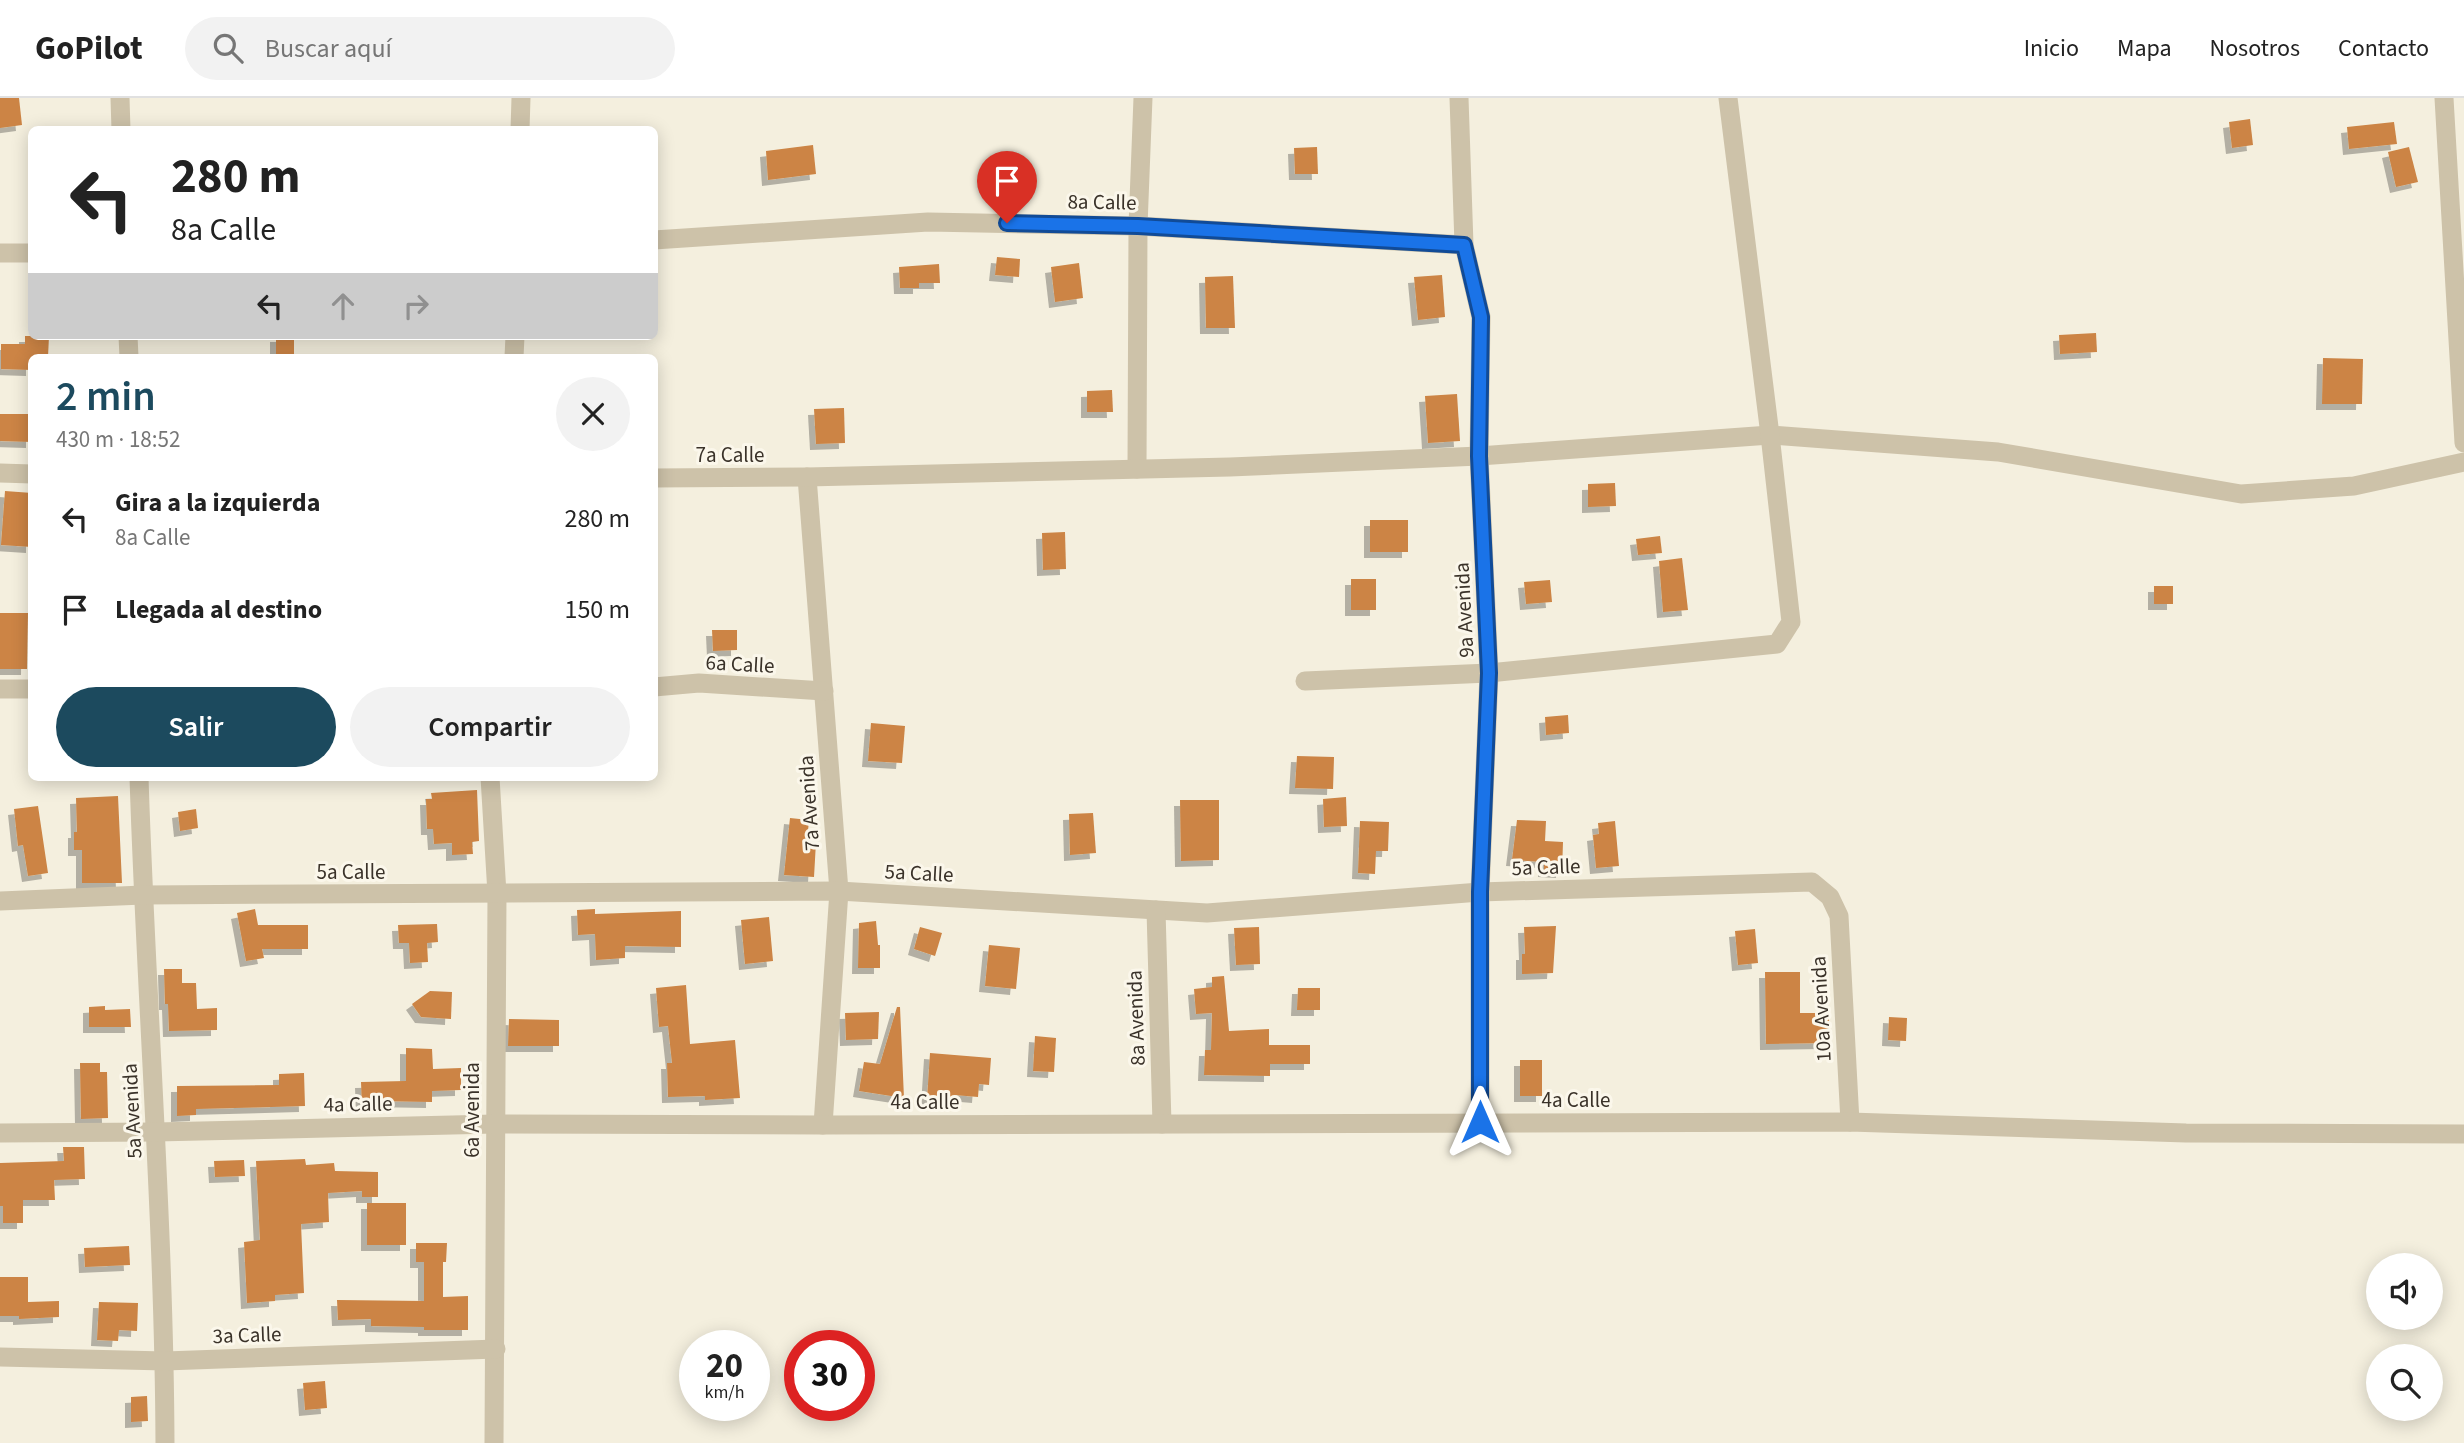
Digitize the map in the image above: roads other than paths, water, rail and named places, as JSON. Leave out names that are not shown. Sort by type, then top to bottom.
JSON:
[{"type":"street","points":[[120,98],[121,126]]},
{"type":"street","points":[[520,126],[521,98]]},
{"type":"street","points":[[1137,469],[1138,226],[1143,98]]},
{"type":"street","name":"9a Avenida","points":[[1459,98],[1464,245],[1481,317],[1479,456],[1489,673],[1480,892],[1480,1122]]},
{"type":"street","points":[[1305,681],[1489,673],[1777,644],[1791,622],[1728,98]]},
{"type":"street","points":[[2444,98],[2464,443]]},
{"type":"street","name":"8a Calle","points":[[658,240],[928,222],[1138,226],[1464,245]]},
{"type":"street","points":[[0,253],[28,253]]},
{"type":"street","name":"7a Calle","points":[[658,478],[1137,469],[1479,456],[1770,435],[1998,452],[2241,494],[2354,486],[2464,462]]},
{"type":"street","points":[[0,473],[28,474]]},
{"type":"street","name":"7a Avenida","points":[[807,477],[839,891],[823,1125]]},
{"type":"street","name":"6a Calle","points":[[658,687],[699,683],[824,691]]},
{"type":"street","points":[[0,689],[28,690]]},
{"type":"street","name":"5a Avenida","points":[[139,781],[165,1361],[165,1443]]},
{"type":"street","name":"6a Avenida","points":[[489,781],[497,894],[494,1443]]},
{"type":"street","name":"5a Calle","points":[[0,901],[143,895],[839,891],[1207,913],[1480,892],[1812,882],[1830,897]]},
{"type":"street","name":"10a Avenida","points":[[1830,897],[1839,916],[1850,1122]]},
{"type":"street","name":"8a Avenida","points":[[1156,910],[1162,1125]]},
{"type":"street","name":"4a Calle","points":[[0,1133],[494,1124],[1162,1125],[1480,1122],[1850,1122],[2186,1133],[2464,1133]]},
{"type":"street","name":"3a Calle","points":[[0,1357],[165,1361],[496,1349]]}]
